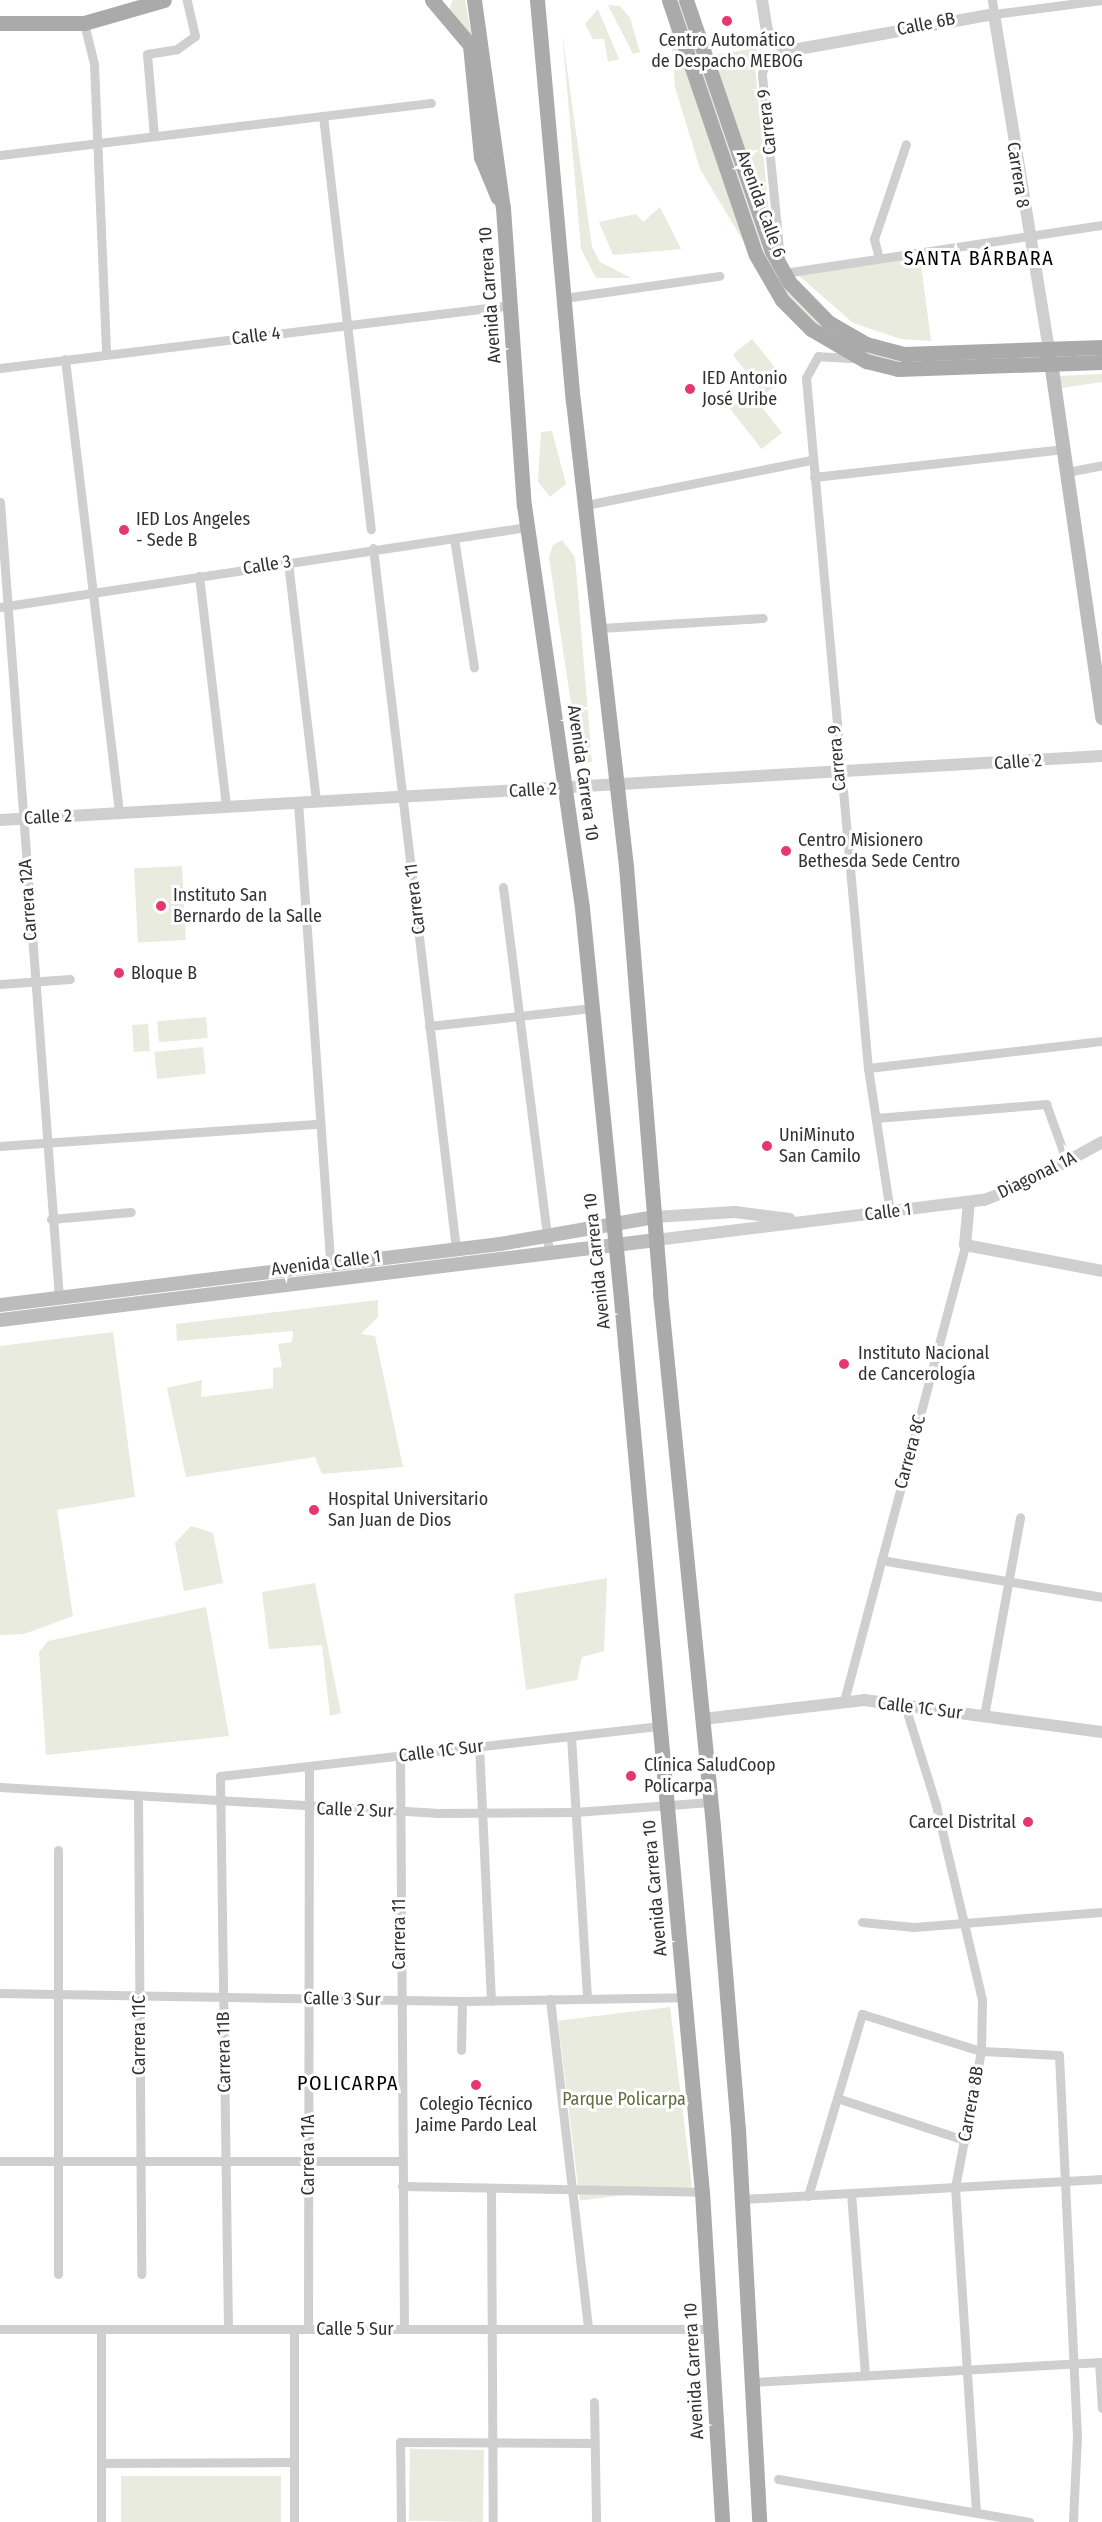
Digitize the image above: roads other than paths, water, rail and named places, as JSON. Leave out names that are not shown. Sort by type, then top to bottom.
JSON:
[{"type":"main road","points":[[0,23],[84,23],[164,0]]},
{"type":"main road","points":[[432,0],[470,45],[481,157],[503,208]]},
{"type":"main road","name":"Avenida Carrera 10","points":[[474,0],[503,208],[512,305],[526,527],[566,788],[592,1008],[662,1726],[683,1997],[702,2192],[723,2522]]},
{"type":"main road","name":"Avenida Carrera 10","points":[[537,0],[564,298],[617,786],[656,1240],[711,1802],[742,2199],[759,2522]]},
{"type":"main road","name":"Avenida Calle 6","points":[[669,0],[762,267],[803,321],[866,361],[912,370],[1050,357],[1102,347]]},
{"type":"main road","name":"Avenida Calle 6","points":[[686,0],[782,270],[828,322],[876,347],[928,355],[1050,357],[1102,362]]},
{"type":"main road","points":[[1050,357],[1102,718]]},
{"type":"main road","name":"Avenida Calle 1","points":[[0,1305],[456,1249],[612,1221],[655,1217]]},
{"type":"main road","name":"Avenida Calle 1","points":[[0,1320],[656,1240]]},
{"type":"street","points":[[154,136],[147,54],[177,49],[195,36],[188,0]]},
{"type":"street","points":[[762,0],[767,31],[787,51]]},
{"type":"street","name":"Carrera 8","points":[[992,0],[1028,236],[1050,357]]},
{"type":"street","name":"Calle 6B","points":[[787,51],[994,14],[1102,0]]},
{"type":"street","points":[[84,23],[94,64],[106,354]]},
{"type":"street","name":"Carrera 9","points":[[782,270],[762,74],[765,62],[787,51]]},
{"type":"street","points":[[0,154],[431,104]]},
{"type":"street","points":[[322,116],[371,529]]},
{"type":"street","points":[[879,258],[874,239],[906,144]]},
{"type":"street","points":[[782,270],[1102,225]]},
{"type":"street","points":[[564,298],[719,276]]},
{"type":"street","name":"Calle 4","points":[[0,368],[512,305]]},
{"type":"street","name":"Carrera 9","points":[[866,361],[825,354],[808,366],[814,477],[838,775],[868,1068],[890,1212]]},
{"type":"street","points":[[65,359],[119,813]]},
{"type":"street","points":[[814,477],[1064,449]]},
{"type":"street","points":[[586,505],[813,460]]},
{"type":"street","points":[[1068,472],[1102,465]]},
{"type":"street","name":"Carrera 12A","points":[[0,502],[4,606],[59,1298]]},
{"type":"street","name":"Calle 3","points":[[4,606],[373,548],[526,527]]},
{"type":"street","points":[[454,538],[474,667]]},
{"type":"street","name":"Carrera 11","points":[[373,548],[456,1249]]},
{"type":"street","points":[[288,562],[316,801]]},
{"type":"street","points":[[199,576],[226,807]]},
{"type":"street","points":[[601,628],[763,618]]},
{"type":"street","name":"Calle 2","points":[[0,820],[403,796],[838,775],[1102,756]]},
{"type":"street","points":[[298,802],[318,1124],[330,1265]]},
{"type":"street","points":[[503,887],[517,1016],[549,1253]]},
{"type":"street","points":[[0,984],[70,979]]},
{"type":"street","points":[[429,1026],[592,1008]]},
{"type":"street","points":[[868,1068],[1102,1041]]},
{"type":"street","points":[[876,1118],[1046,1104],[1067,1162]]},
{"type":"street","points":[[0,1146],[318,1124]]},
{"type":"street","name":"Diagonal 1A","points":[[969,1202],[1011,1191],[1102,1142]]},
{"type":"street","name":"Calle 1","points":[[656,1240],[969,1202]]},
{"type":"street","name":"Carrera 8C","points":[[844,1701],[965,1245],[969,1202]]},
{"type":"street","points":[[51,1219],[130,1212]]},
{"type":"street","name":"Calle 1","points":[[655,1217],[735,1212],[806,1221]]},
{"type":"street","points":[[965,1245],[1102,1271]]},
{"type":"street","points":[[984,1716],[1020,1517]]},
{"type":"street","points":[[881,1560],[1102,1597]]},
{"type":"street","name":"Calle 1C Sur","points":[[703,1719],[844,1701],[905,1706],[1102,1732]]},
{"type":"street","name":"Carrera 8B","points":[[905,1706],[966,1924],[982,2001],[981,2051],[955,2187],[976,2512]]},
{"type":"street","name":"Calle 1C Sur","points":[[220,1776],[662,1726]]},
{"type":"street","points":[[571,1736],[587,1999]]},
{"type":"street","points":[[479,1746],[491,2001]]},
{"type":"street","name":"Carrera 11","points":[[400,1755],[399,2000],[404,2329]]},
{"type":"street","name":"Carrera 11A","points":[[308,2329],[309,1766]]},
{"type":"street","name":"Carrera 11B","points":[[220,1776],[228,2329]]},
{"type":"street","name":"Calle 2 Sur","points":[[0,1787],[220,1804],[400,1812],[575,1812],[711,1802]]},
{"type":"street","name":"Carrera 11C","points":[[138,1797],[141,2274]]},
{"type":"street","points":[[58,1850],[58,2274]]},
{"type":"street","points":[[862,1922],[966,1924],[1102,1912]]},
{"type":"street","name":"Calle 3 Sur","points":[[0,1993],[462,2001],[683,1997]]},
{"type":"street","points":[[550,1999],[588,2329]]},
{"type":"street","points":[[461,2050],[462,2001]]},
{"type":"street","points":[[808,2196],[861,2014],[981,2051],[1059,2055],[1074,2363],[1073,2522]]},
{"type":"street","points":[[837,2098],[965,2140]]},
{"type":"street","points":[[0,2161],[401,2161]]},
{"type":"street","points":[[742,2199],[1102,2179]]},
{"type":"street","points":[[402,2186],[572,2193],[702,2192]]},
{"type":"street","points":[[491,2191],[494,2522]]},
{"type":"street","points":[[851,2193],[865,2375]]},
{"type":"street","name":"Calle 5 Sur","points":[[0,2329],[711,2329]]},
{"type":"street","points":[[101,2522],[102,2329]]},
{"type":"street","points":[[294,2329],[294,2522]]},
{"type":"street","points":[[753,2382],[1100,2362],[1102,2408]]},
{"type":"street","points":[[594,2402],[596,2522]]},
{"type":"street","points":[[401,2522],[400,2442],[594,2443]]},
{"type":"street","points":[[101,2463],[294,2462]]},
{"type":"street","points":[[778,2479],[1029,2522]]},
{"type":"place","name":"Centro Automático de Despacho MEBOG","points":[[727,21]]},
{"type":"place","name":"IED Antonio José Uribe","points":[[690,389]]},
{"type":"place","name":"IED Los Angeles - Sede B","points":[[124,530]]},
{"type":"place","name":"Centro Misionero Bethesda Sede Centro","points":[[786,851]]},
{"type":"place","name":"Instituto San Bernardo de la Salle","points":[[161,906]]},
{"type":"place","name":"Bloque B","points":[[119,973]]},
{"type":"place","name":"UniMinuto San Camilo","points":[[767,1146]]},
{"type":"place","name":"Instituto Nacional de Cancerología","points":[[844,1364]]},
{"type":"place","name":"Hospital Universitario San Juan de Dios","points":[[314,1510]]},
{"type":"place","name":"Clínica SaludCoop Policarpa","points":[[631,1776]]},
{"type":"place","name":"Carcel Distrital","points":[[1028,1822]]},
{"type":"place","name":"Colegio Técnico Jaime Pardo Leal","points":[[476,2085]]},
{"type":"district","name":"SANTA BÁRBARA","points":[[979,258]]},
{"type":"district","name":"POLICARPA","points":[[348,2083]]},
{"type":"park label","name":"Parque Policarpa","points":[[624,2099]]}]
